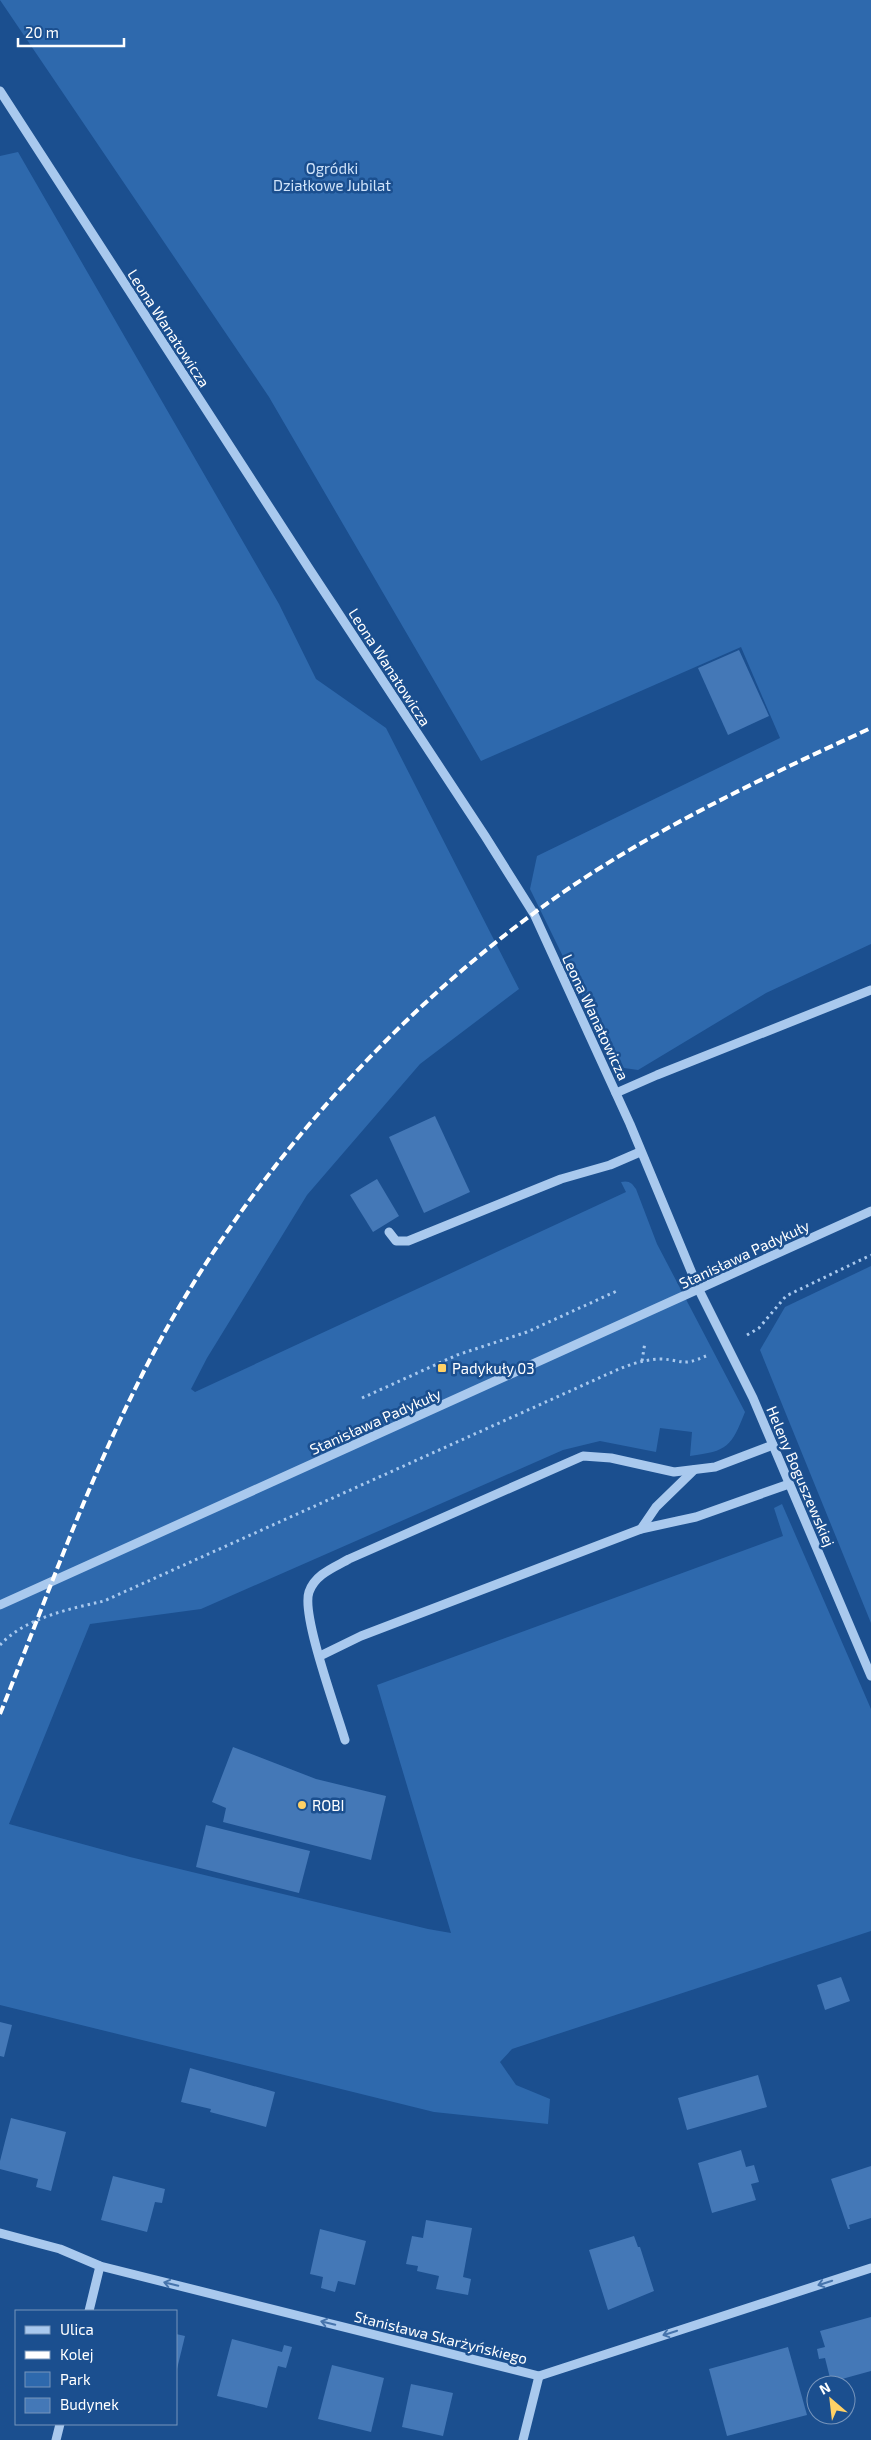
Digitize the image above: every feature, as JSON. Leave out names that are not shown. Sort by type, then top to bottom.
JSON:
[{"type":"street","name":"Leona Wanatowicza","points":[[0,91],[534,914],[616,1093],[699,1290]]},
{"type":"street","points":[[616,1093],[871,990]]},
{"type":"street","points":[[389,1232],[396,1241],[408,1241],[561,1179],[610,1165],[640,1152]]},
{"type":"street","name":"Stanisława Padykuły","points":[[0,1605],[871,1211]]},
{"type":"street","name":"Heleny Boguszewskiej","points":[[699,1290],[754,1398],[871,1676]]},
{"type":"street","points":[[345,1740],[309,1617],[309,1592],[321,1574],[349,1559],[583,1456],[611,1458],[674,1472],[716,1467],[773,1446]]},
{"type":"street","points":[[641,1529],[656,1507],[695,1470]]},
{"type":"street","points":[[320,1656],[361,1636],[641,1529],[696,1518],[789,1484]]},
{"type":"street","name":"Stanisława Skarżyńskiego","points":[[0,2233],[60,2249],[100,2266],[539,2376],[871,2268]]},
{"type":"street","points":[[89,2310],[100,2266]]},
{"type":"street","points":[[523,2440],[539,2376]]},
{"type":"street","points":[[56,2440],[60,2425]]},
{"type":"path","points":[[759,1328],[786,1296],[871,1255]]},
{"type":"path","points":[[362,1398],[457,1355],[527,1332],[619,1290]]},
{"type":"path","points":[[642,1361],[645,1342]]},
{"type":"path","points":[[0,1645],[7,1638],[37,1621],[73,1608],[104,1601],[619,1369],[642,1361],[661,1359],[689,1363]]},
{"type":"green space","name":"Ogródki Działkowe Jubilat","points":[[0,0],[871,0],[871,944],[766,993],[638,1070],[617,1067],[530,889],[537,856],[780,738],[741,647],[481,761],[269,397]]},
{"type":"green space","points":[[18,152],[279,604],[316,679],[386,728],[519,989],[420,1064],[307,1195],[207,1358],[191,1389],[195,1392],[626,1192],[621,1182],[626,1181],[636,1189],[657,1244],[745,1412],[731,1440],[713,1452],[690,1456],[692,1432],[660,1428],[656,1452],[600,1441],[563,1450],[201,1609],[90,1624],[9,1824],[130,1857],[451,1933],[377,1685],[783,1536],[774,1508],[782,1504],[871,1709],[871,1931],[512,2049],[500,2062],[516,2085],[550,2099],[548,2124],[434,2112],[0,2005],[0,156]]},
{"type":"green space","points":[[871,1266],[871,1623],[760,1350],[785,1307]]},
{"type":"building","points":[[739,650],[769,716],[728,735],[698,668]]},
{"type":"building","points":[[435,1116],[470,1192],[424,1213],[389,1137]]},
{"type":"building","points":[[377,1179],[399,1216],[373,1232],[350,1195]]},
{"type":"building","name":"ROBI","points":[[233,1747],[316,1779],[386,1796],[371,1860],[223,1822],[226,1808],[212,1802]]},
{"type":"building","points":[[206,1825],[310,1851],[299,1893],[196,1867]]},
{"type":"building","points":[[841,1977],[850,2001],[825,2010],[817,1985]]},
{"type":"building","points":[[0,2022],[12,2025],[4,2057],[0,2056]]},
{"type":"building","points":[[190,2068],[275,2092],[266,2127],[210,2112],[211,2109],[181,2102]]},
{"type":"building","points":[[758,2075],[767,2107],[687,2130],[678,2098]]},
{"type":"building","points":[[11,2118],[66,2132],[51,2191],[36,2187],[38,2179],[0,2169],[0,2161]]},
{"type":"building","points":[[741,2150],[746,2167],[754,2165],[759,2182],[751,2184],[756,2200],[712,2213],[698,2163]]},
{"type":"building","points":[[871,2166],[871,2218],[849,2225],[850,2229],[848,2229],[831,2179]]},
{"type":"building","points":[[113,2176],[165,2189],[162,2203],[155,2202],[147,2232],[101,2220]]},
{"type":"building","points":[[426,2220],[472,2228],[463,2277],[471,2279],[468,2295],[436,2289],[439,2276],[417,2271],[418,2266],[406,2264],[412,2236],[423,2238]]},
{"type":"building","points":[[320,2229],[366,2241],[355,2285],[338,2281],[335,2292],[321,2288],[323,2277],[310,2274]]},
{"type":"building","points":[[634,2236],[638,2247],[640,2247],[654,2291],[608,2310],[589,2250]]},
{"type":"building","points":[[871,2317],[871,2371],[856,2375],[829,2375],[825,2358],[819,2359],[817,2349],[825,2347],[820,2331]]},
{"type":"building","points":[[178,2334],[185,2336],[178,2365]]},
{"type":"building","points":[[232,2339],[282,2352],[284,2345],[292,2347],[286,2368],[278,2366],[267,2408],[217,2396]]},
{"type":"building","points":[[788,2347],[806,2415],[727,2436],[709,2369]]},
{"type":"building","points":[[332,2365],[384,2378],[371,2432],[318,2419]]},
{"type":"building","points":[[411,2384],[453,2393],[443,2436],[402,2427]]},
{"type":"railway","points":[[0,1714],[85,1499],[143,1373],[185,1297],[233,1223],[288,1151],[347,1082],[410,1017],[478,957],[548,903],[621,855],[682,820],[871,728]]},
{"type":"place","name":"Padykuły 03","points":[[442,1368]]},
{"type":"place","name":"ROBI","points":[[302,1805]]}]
